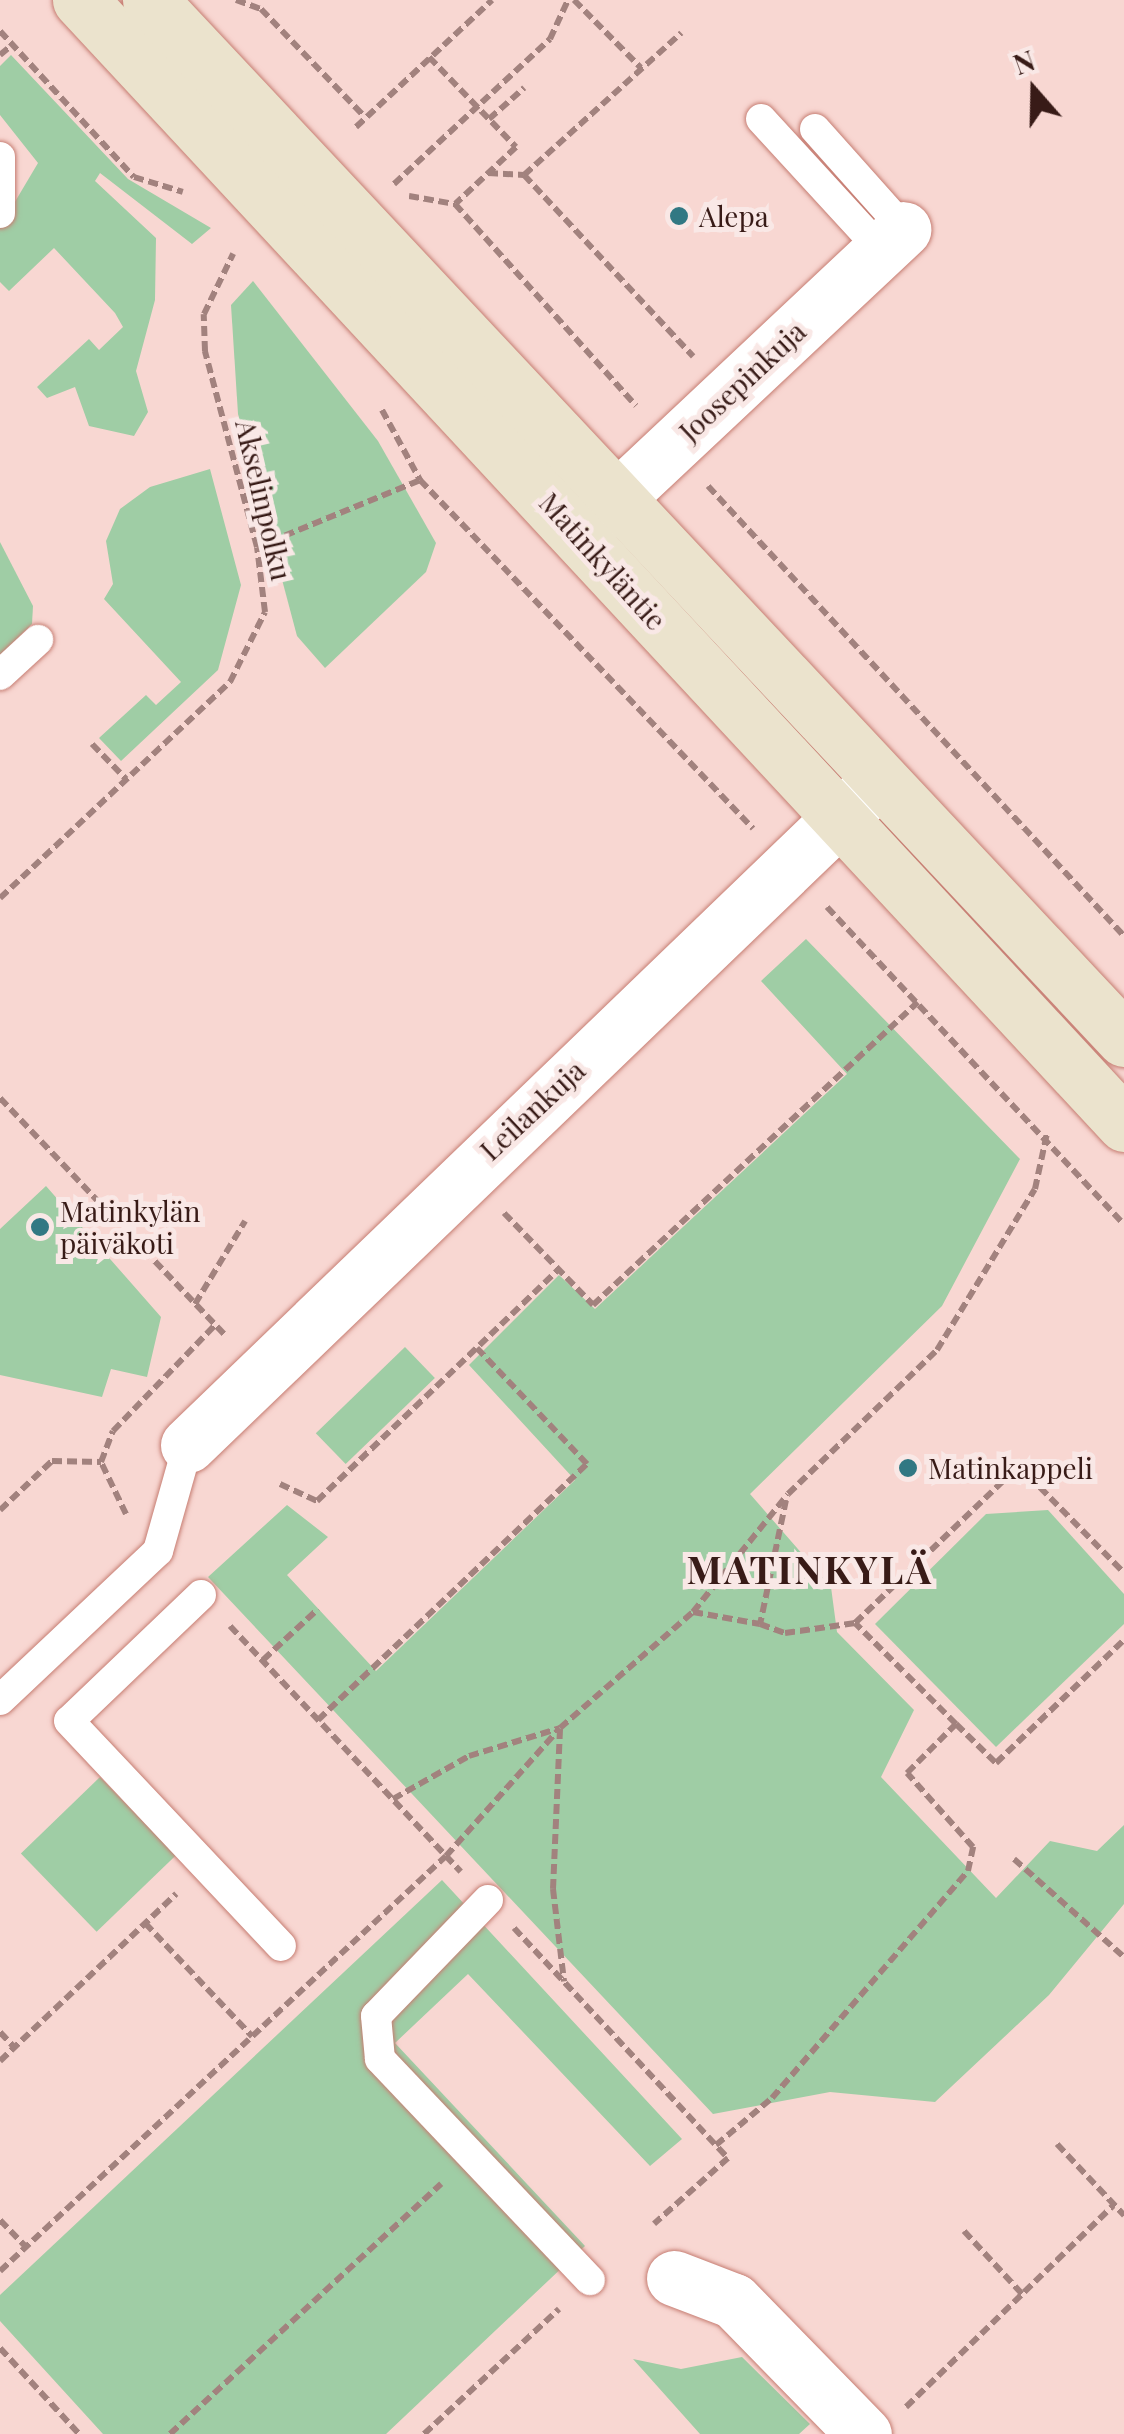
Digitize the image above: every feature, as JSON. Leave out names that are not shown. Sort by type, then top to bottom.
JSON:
[{"type":"main road","name":"Matinkyläntie","points":[[80,0],[599,516],[881,778],[1124,1039]]},
{"type":"main road","name":"Matinkyläntie","points":[[150,0],[599,516],[839,820],[1124,1124]]},
{"type":"street","name":"Joosepinkuja","points":[[599,516],[880,234]]},
{"type":"street","name":"Leilankuja","points":[[188,1445],[258,1370],[881,778]]},
{"type":"street","points":[[674,2278],[734,2301],[879,2426]]},
{"type":"lane","points":[[761,119],[880,234]]},
{"type":"lane","points":[[815,129],[880,234]]},
{"type":"lane","points":[[0,157],[0,213]]},
{"type":"lane","points":[[0,675],[38,640]]},
{"type":"lane","points":[[0,1700],[158,1550],[188,1445]]},
{"type":"lane","points":[[201,1594],[68,1722],[282,1946]]},
{"type":"lane","points":[[488,1900],[376,2016],[380,2059],[590,2280]]},
{"type":"path","points":[[236,0],[261,9],[366,118]]},
{"type":"path","points":[[356,127],[492,0]]},
{"type":"path","points":[[386,192],[550,39],[571,0],[641,68]]},
{"type":"path","points":[[0,32],[134,177],[201,202]]},
{"type":"path","points":[[524,175],[681,33]]},
{"type":"path","points":[[0,56],[12,44]]},
{"type":"path","points":[[429,57],[516,147],[455,204]]},
{"type":"path","points":[[490,119],[524,88]]},
{"type":"path","points":[[488,173],[524,175],[680,342]]},
{"type":"path","name":"Akselinpolku","points":[[0,898],[230,682],[265,612],[257,547],[205,351],[204,314],[232,254]]},
{"type":"path","points":[[378,402],[420,480],[1046,1134],[1124,1224]]},
{"type":"path","points":[[257,547],[420,480]]},
{"type":"path","points":[[540,604],[544,588]]},
{"type":"path","points":[[92,744],[126,779]]},
{"type":"path","points":[[495,1204],[594,1305],[918,1002]]},
{"type":"path","points":[[0,1098],[258,1370]]},
{"type":"path","points":[[0,2270],[446,1856],[560,1728],[693,1612],[788,1494],[937,1350],[1035,1189],[1046,1134]]},
{"type":"path","points":[[195,1304],[245,1221]]},
{"type":"path","points":[[280,1484],[317,1502],[559,1269]]},
{"type":"path","points":[[318,1720],[586,1464],[477,1348]]},
{"type":"path","points":[[0,1510],[52,1460],[101,1462]]},
{"type":"path","points":[[693,1612],[760,1624],[785,1633],[855,1622],[1019,1466],[1124,1572]]},
{"type":"path","points":[[760,1624],[788,1494]]},
{"type":"path","points":[[263,1660],[318,1609]]},
{"type":"path","points":[[855,1622],[996,1764],[1124,1640]]},
{"type":"path","points":[[716,2145],[772,2098],[968,1871],[972,1846],[907,1773],[956,1724]]},
{"type":"path","points":[[393,1799],[470,1756],[560,1728]]},
{"type":"path","points":[[560,1728],[553,1888],[564,1982]]},
{"type":"path","points":[[1014,1859],[1124,1957]]},
{"type":"path","points":[[0,2061],[206,1866]]},
{"type":"path","points":[[146,1923],[252,2036]]},
{"type":"path","points":[[0,2032],[15,2048]]},
{"type":"path","points":[[879,2426],[1120,2210],[1057,2144]]},
{"type":"path","points":[[170,2434],[472,2156]]},
{"type":"path","points":[[0,2220],[26,2247]]},
{"type":"path","points":[[964,2231],[1023,2295]]},
{"type":"path","points":[[0,2348],[79,2434]]},
{"type":"green space","points":[[11,55],[128,179],[211,228],[192,244],[100,173],[95,181],[156,238],[155,300],[136,371],[148,412],[134,436],[89,426],[75,387],[47,398],[37,387],[89,339],[99,350],[123,327],[115,313],[54,248],[9,291],[0,282],[0,227],[38,163],[0,115],[0,66]]},
{"type":"green space","points":[[253,281],[378,441],[436,543],[426,572],[325,668],[297,636],[238,414],[231,305]]},
{"type":"green space","points":[[210,469],[241,585],[218,670],[121,761],[99,738],[146,695],[156,705],[181,682],[104,599],[113,584],[106,541],[120,509],[150,487]]},
{"type":"green space","points":[[0,542],[33,606],[32,624],[0,655]]},
{"type":"green space","points":[[806,939],[1020,1159],[942,1306],[750,1494],[831,1587],[837,1632],[914,1710],[881,1777],[996,1898],[1050,1841],[1097,1851],[1124,1825],[1124,1904],[1049,1995],[935,2102],[830,2092],[713,2114],[208,1577],[287,1505],[328,1537],[287,1575],[376,1671],[575,1480],[469,1365],[559,1275],[595,1309],[847,1074],[761,981]]},
{"type":"green space","name":"Matinkylän päiväkoti","points":[[46,1186],[161,1317],[147,1377],[111,1369],[102,1397],[0,1375],[0,1229]]},
{"type":"green space","points":[[405,1347],[435,1378],[346,1464],[316,1433]]},
{"type":"green space","points":[[1048,1510],[1124,1594],[1124,1624],[996,1747],[875,1624],[986,1514]]},
{"type":"green space","points":[[100,1777],[176,1855],[97,1932],[21,1853]]},
{"type":"green space","points":[[442,1880],[682,2139],[650,2166],[468,1974],[395,2043],[585,2246],[386,2434],[103,2434],[0,2321],[0,2295]]},
{"type":"green space","points":[[742,2357],[810,2424],[799,2434],[700,2434],[633,2359],[681,2369]]},
{"type":"place","name":"Alepa","points":[[679,216]]},
{"type":"place","name":"Matinkylän päiväkoti","points":[[40,1227]]},
{"type":"place","name":"Matinkappeli","points":[[908,1468]]},
{"type":"district","name":"MATINKYLÄ","points":[[810,1569]]}]
